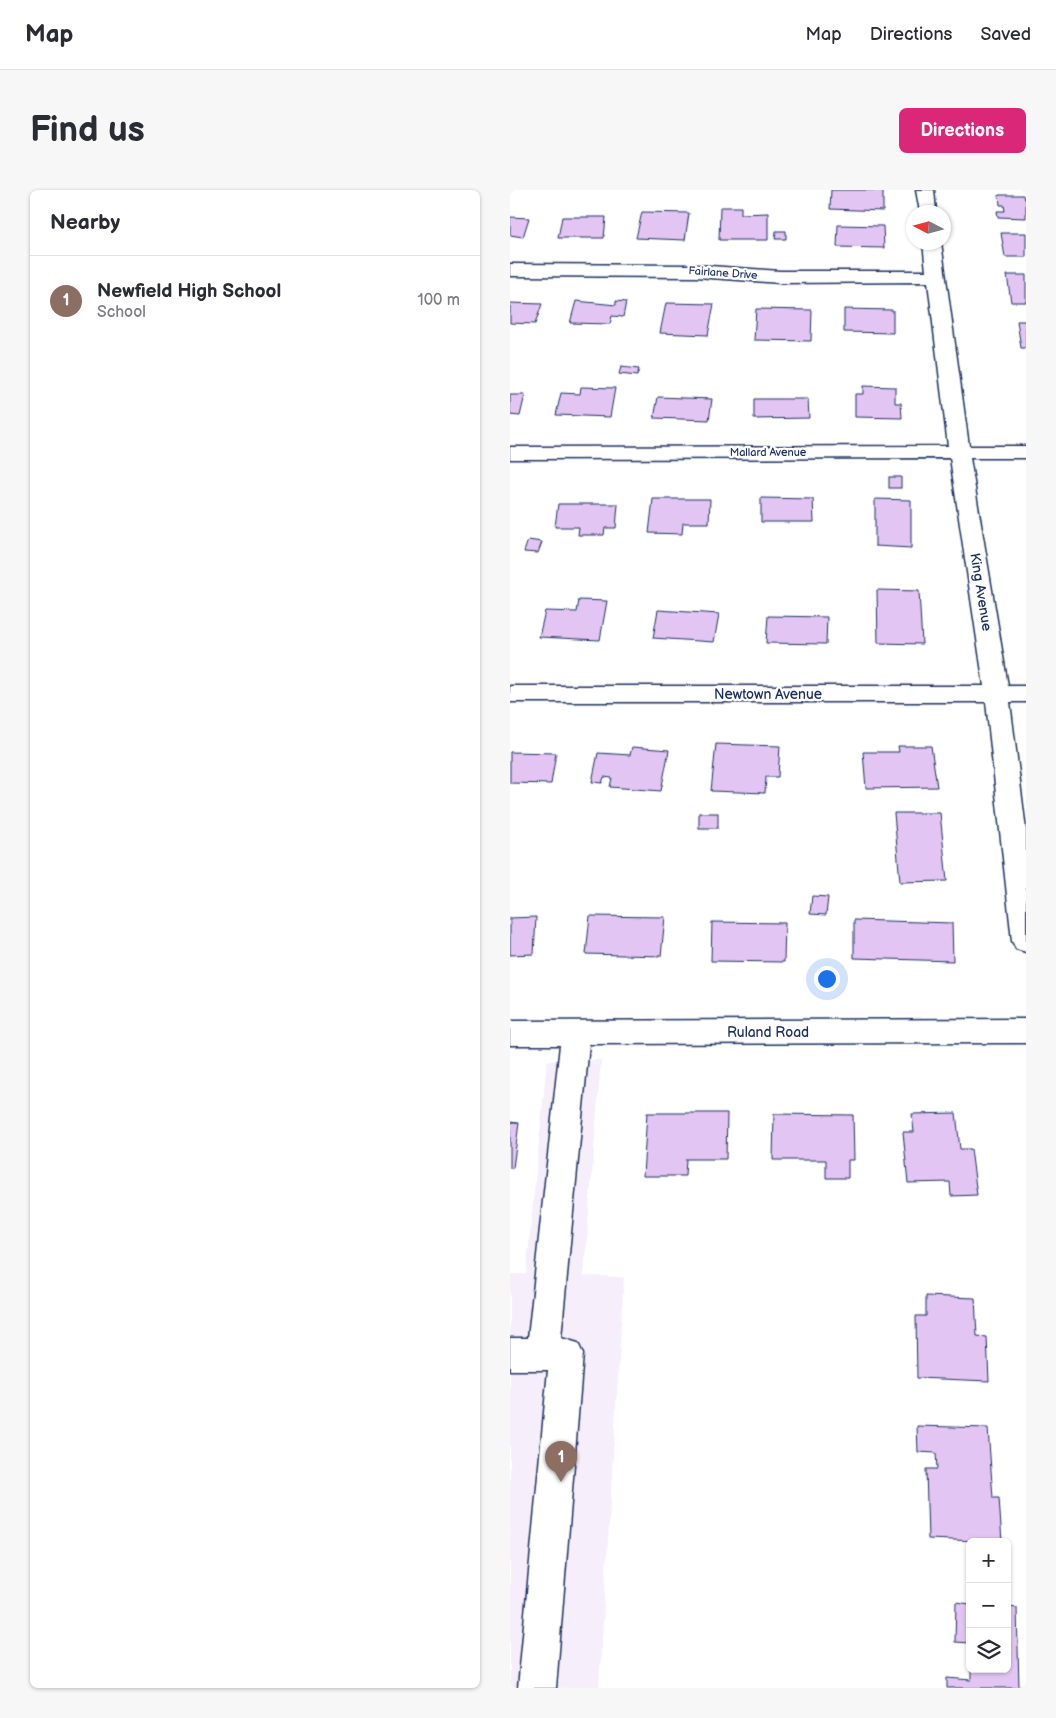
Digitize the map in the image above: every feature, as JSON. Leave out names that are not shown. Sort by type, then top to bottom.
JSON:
[{"type":"street","points":[[925,190],[927,205]]},
{"type":"street","name":"King Avenue","points":[[933,250],[959,452],[997,694],[1026,941]]},
{"type":"street","name":"Fairlane Drive","points":[[510,270],[696,271],[780,277],[936,276]]},
{"type":"street","name":"Mallard Avenue","points":[[510,453],[1026,452]]},
{"type":"street","name":"Newtown Avenue","points":[[510,694],[1026,694]]},
{"type":"street","name":"Ruland Road","points":[[510,1033],[1026,1031]]},
{"type":"street","points":[[543,1354],[576,1034]]},
{"type":"street","points":[[510,1354],[566,1354],[537,1688]]},
{"type":"shaded area","points":[[601,1060],[584,1276],[624,1277],[599,1688],[510,1688],[510,1274],[526,1274],[547,1061]]},
{"type":"building","points":[[831,190],[883,190],[883,211],[830,209]]},
{"type":"building","points":[[999,195],[1023,195],[1026,201],[1026,218],[998,217],[997,211],[1005,211],[1004,205],[1000,205]]},
{"type":"building","points":[[720,207],[741,207],[741,214],[768,213],[768,240],[719,240]]},
{"type":"building","points":[[642,212],[689,213],[685,240],[636,238]]},
{"type":"building","points":[[510,217],[529,218],[523,237],[510,235]]},
{"type":"building","points":[[562,217],[606,217],[604,238],[558,238]]},
{"type":"building","points":[[838,225],[883,226],[884,248],[837,247]]},
{"type":"building","points":[[776,231],[786,231],[786,239],[775,239]]},
{"type":"building","points":[[1001,233],[1026,233],[1026,257],[1005,257]]},
{"type":"building","points":[[1007,275],[1026,275],[1026,302],[1011,302]]},
{"type":"building","points":[[576,301],[616,305],[616,301],[626,302],[623,317],[612,316],[610,324],[570,323]]},
{"type":"building","points":[[510,303],[542,304],[535,324],[510,323]]},
{"type":"building","points":[[666,303],[714,304],[708,335],[660,333]]},
{"type":"building","points":[[756,309],[812,310],[811,341],[754,340]]},
{"type":"building","points":[[844,309],[893,310],[893,333],[844,332]]},
{"type":"building","points":[[1017,321],[1026,321],[1026,348],[1021,348]]},
{"type":"building","points":[[621,367],[639,369],[637,376],[619,374]]},
{"type":"building","points":[[863,386],[895,387],[895,403],[901,403],[902,418],[855,417],[855,394],[863,394]]},
{"type":"building","points":[[581,387],[615,388],[610,417],[556,415],[561,393],[580,394]]},
{"type":"building","points":[[510,395],[525,395],[520,416],[510,415]]},
{"type":"building","points":[[658,397],[712,399],[709,420],[654,418]]},
{"type":"building","points":[[754,399],[808,399],[809,418],[754,419]]},
{"type":"building","points":[[889,477],[901,477],[901,488],[889,488]]},
{"type":"building","points":[[761,498],[813,499],[814,522],[761,522]]},
{"type":"building","points":[[653,499],[710,499],[709,523],[683,523],[682,534],[649,533]]},
{"type":"building","points":[[875,499],[911,500],[911,548],[875,546]]},
{"type":"building","points":[[558,504],[618,504],[616,528],[605,528],[604,535],[578,535],[579,527],[555,527]]},
{"type":"building","points":[[528,540],[542,542],[538,553],[524,552]]},
{"type":"building","points":[[877,590],[919,591],[922,644],[878,643]]},
{"type":"building","points":[[579,600],[607,601],[600,640],[539,637],[545,611],[577,612]]},
{"type":"building","points":[[658,610],[719,614],[714,642],[653,638]]},
{"type":"building","points":[[768,616],[827,617],[826,644],[766,643]]},
{"type":"building","points":[[716,744],[780,746],[778,777],[766,777],[765,793],[711,791]]},
{"type":"building","points":[[898,746],[931,746],[937,787],[866,788],[863,752],[899,752]]},
{"type":"building","points":[[632,747],[669,750],[661,791],[610,787],[612,778],[604,777],[602,783],[592,782],[598,753],[630,755]]},
{"type":"building","points":[[510,752],[556,753],[551,784],[510,783]]},
{"type":"building","points":[[699,813],[718,813],[718,828],[699,828]]},
{"type":"building","points":[[894,813],[940,813],[947,881],[900,882]]},
{"type":"building","points":[[812,896],[828,897],[826,915],[810,914]]},
{"type":"building","points":[[590,916],[665,917],[661,956],[586,954]]},
{"type":"building","points":[[536,917],[534,954],[510,955],[510,918]]},
{"type":"building","points":[[854,920],[952,923],[953,961],[854,958]]},
{"type":"building","points":[[712,922],[785,923],[784,962],[711,961]]},
{"type":"building","points":[[647,1113],[727,1113],[726,1159],[686,1159],[685,1176],[643,1176]]},
{"type":"building","points":[[956,1113],[960,1149],[971,1149],[977,1195],[951,1196],[950,1182],[908,1183],[903,1132],[914,1132],[912,1114]]},
{"type":"building","points":[[774,1114],[853,1115],[854,1160],[848,1160],[848,1178],[826,1178],[826,1160],[773,1160]]},
{"type":"building","points":[[510,1122],[519,1123],[513,1168],[510,1168]]},
{"type":"building","points":[[926,1296],[975,1298],[977,1336],[987,1337],[989,1381],[917,1378],[916,1316],[926,1316]]},
{"type":"building","points":[[917,1426],[988,1428],[993,1498],[999,1498],[1002,1538],[966,1538],[966,1541],[928,1539],[926,1469],[937,1469],[936,1453],[918,1452]]},
{"type":"building","points":[[956,1602],[966,1603],[966,1643],[955,1642]]},
{"type":"building","points":[[1011,1607],[1017,1608],[1019,1688],[947,1688],[947,1678],[971,1680],[971,1673],[1011,1673]]},
{"type":"place","name":"Newfield High School","points":[[561,1482]]}]
